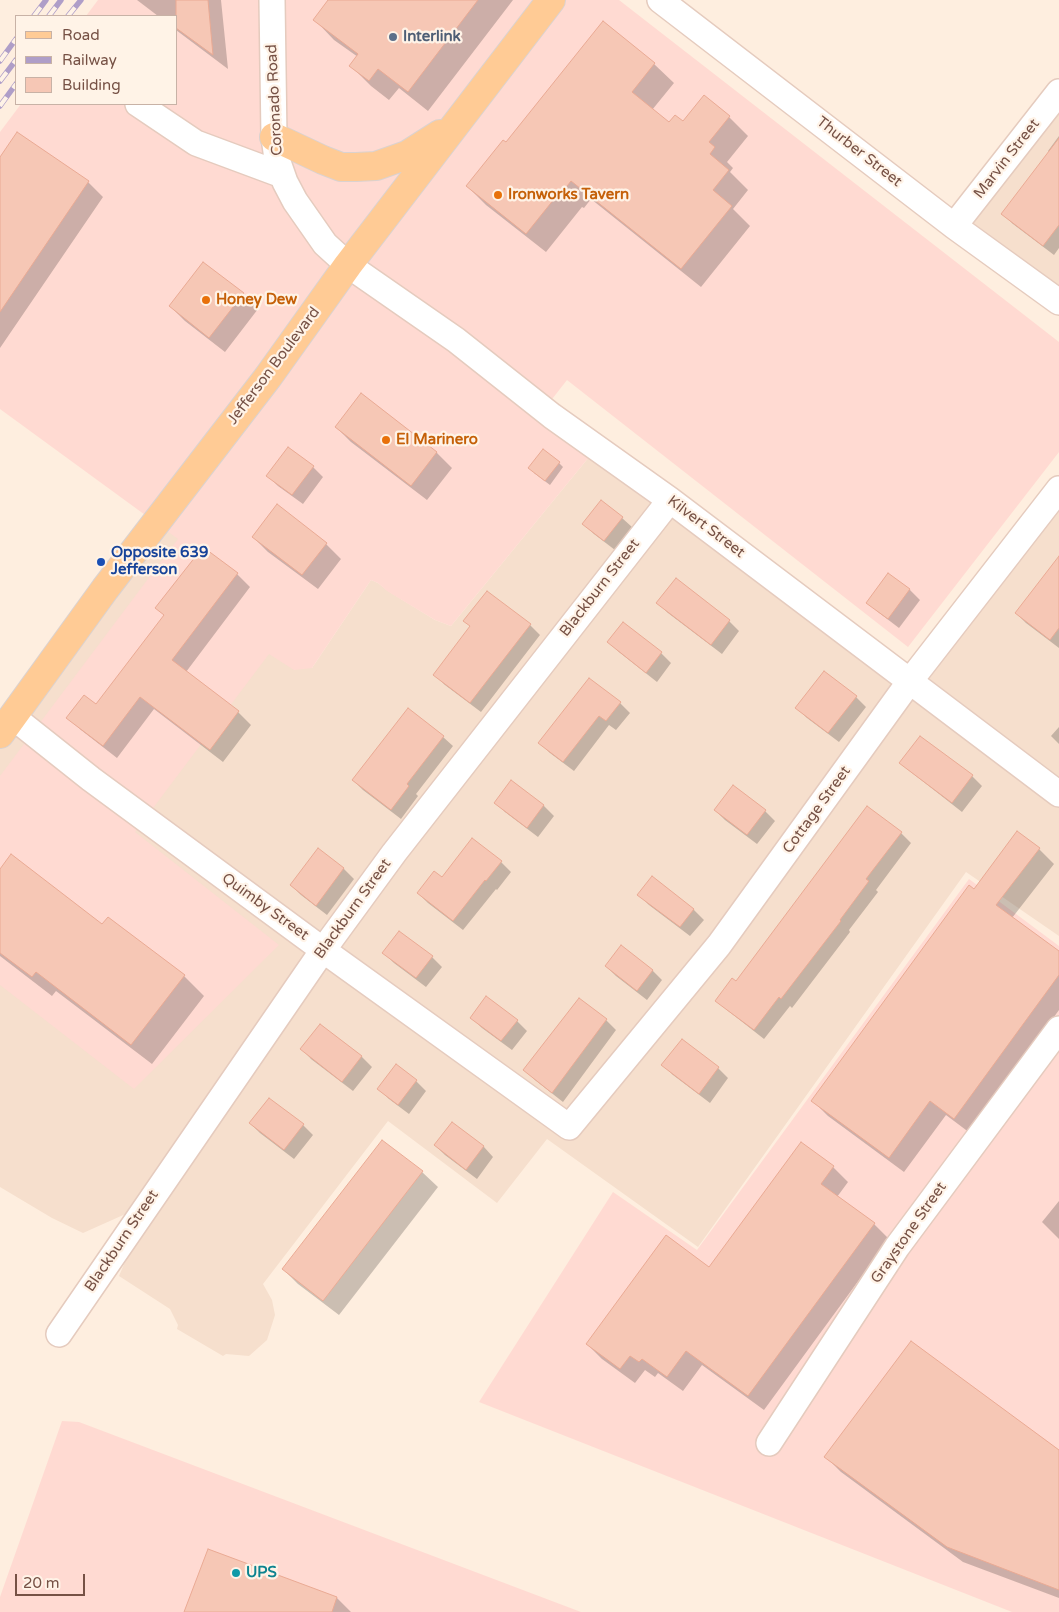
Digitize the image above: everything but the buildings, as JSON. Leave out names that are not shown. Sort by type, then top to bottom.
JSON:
[{"type":"main road","name":"Jefferson Boulevard","points":[[7,726],[105,589],[268,376],[454,125],[551,0]]},
{"type":"main road","points":[[274,137],[341,167],[376,166],[407,155],[454,125]]},
{"type":"street","name":"Coronado Road","points":[[272,0],[276,159],[295,201],[311,225],[325,244],[348,266]]},
{"type":"street","name":"Thurber Street","points":[[660,0],[954,226],[1059,302]]},
{"type":"street","name":"Marvin Street","points":[[954,226],[1059,92]]},
{"type":"street","points":[[139,105],[196,143],[282,175]]},
{"type":"street","name":"Kilvert Street","points":[[348,266],[456,340],[552,416],[670,500],[1059,794]]},
{"type":"street","name":"Cottage Street","points":[[568,1127],[719,945],[910,681],[1059,489]]},
{"type":"street","name":"Blackburn Street","points":[[59,1334],[323,950],[394,852],[670,500]]},
{"type":"street","name":"Quimby Street","points":[[7,726],[91,779],[568,1127]]},
{"type":"street","name":"Graystone Street","points":[[768,1443],[897,1248],[1059,1029]]},
{"type":"shaded area","points":[[98,0],[619,0],[1059,342],[1059,452],[908,647],[567,380],[549,403],[598,446],[451,626],[435,620],[371,580],[312,668],[294,670],[269,654],[135,832],[279,945],[134,1089],[0,985],[0,776],[178,539],[0,409],[0,132],[20,105],[178,105],[178,15],[87,15]]},
{"type":"shaded area","points":[[1059,89],[1059,305],[961,236]]},
{"type":"shaded area","points":[[598,446],[905,677],[1059,488],[1059,936],[966,872],[698,1247],[547,1139],[497,1203],[388,1121],[263,1284],[272,1300],[275,1315],[267,1340],[249,1356],[226,1354],[223,1356],[177,1329],[178,1325],[170,1309],[119,1276],[139,1229],[130,1212],[83,1233],[52,1218],[0,1187],[0,725],[163,512],[312,668],[371,580],[435,620],[451,626]]},
{"type":"shaded area","points":[[969,879],[1059,946],[1059,1612],[1012,1612],[479,1402],[613,1192],[697,1250]]},
{"type":"shaded area","points":[[62,1421],[79,1422],[581,1612],[0,1612],[0,1597]]},
{"type":"railway","points":[[35,15],[46,0]]},
{"type":"railway","points":[[50,15],[61,0]]},
{"type":"railway","points":[[69,15],[81,0]]},
{"type":"railway","points":[[0,61],[15,40]]},
{"type":"railway","points":[[0,81],[15,61]]},
{"type":"railway","points":[[0,106],[15,85]]},
{"type":"place","name":"Interlink","points":[[393,37]]},
{"type":"place","name":"Ironworks Tavern","points":[[498,195]]},
{"type":"place","name":"Honey Dew","points":[[206,300]]},
{"type":"place","name":"El Marinero","points":[[386,440]]},
{"type":"place","name":"Opposite 639 Jefferson","points":[[101,562]]},
{"type":"place","name":"UPS","points":[[236,1573]]}]
